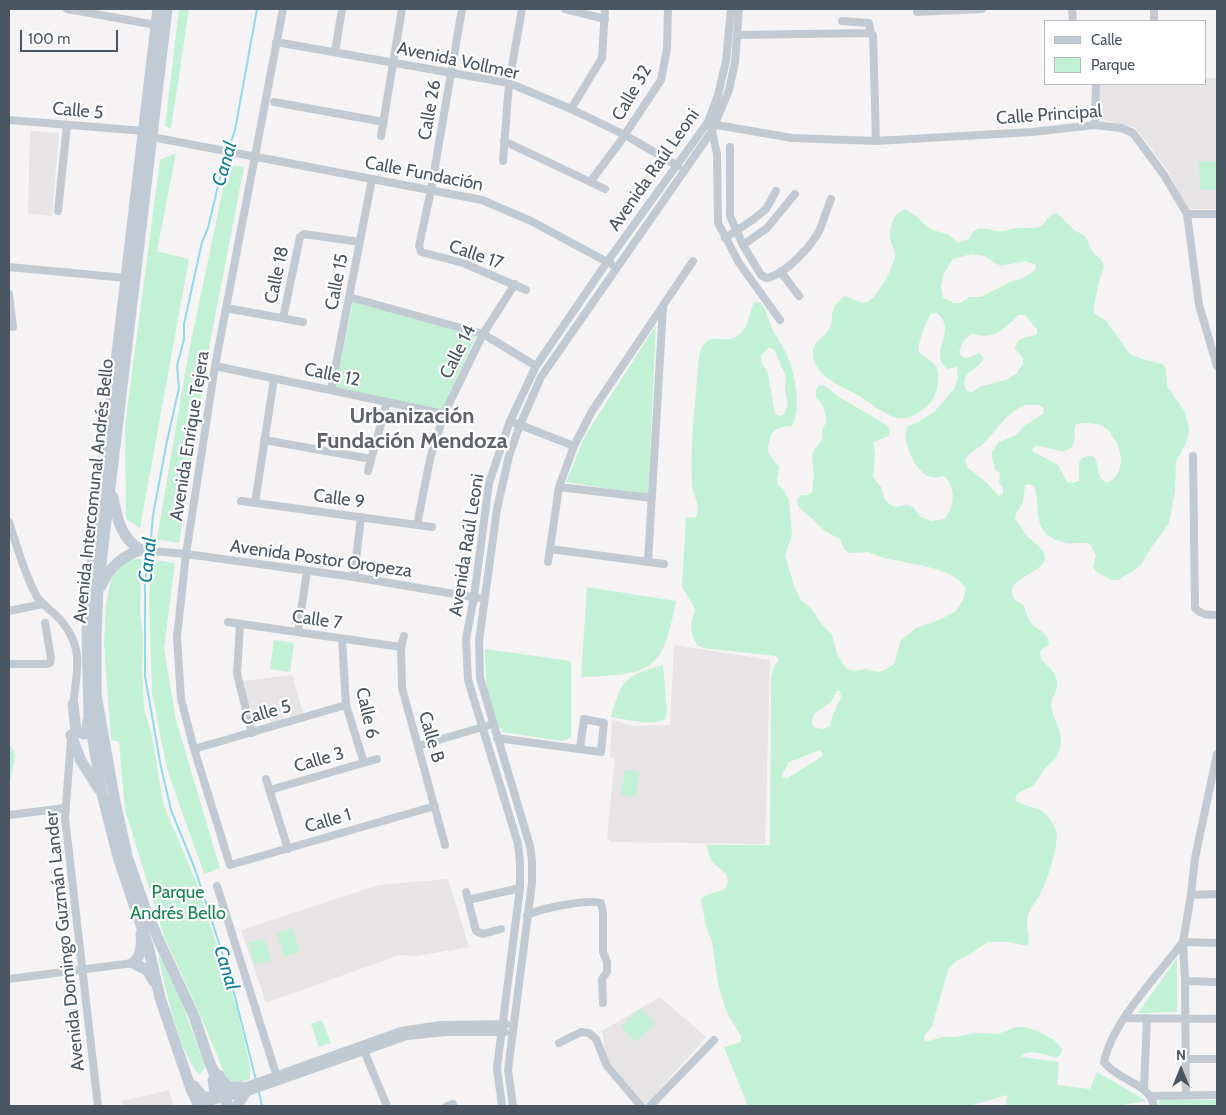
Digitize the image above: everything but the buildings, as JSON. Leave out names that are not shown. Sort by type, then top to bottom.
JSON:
[{"type":"main road","name":"Avenida Intercomunal Andrés Bello","points":[[158,9],[148,134],[97,602],[96,694],[127,856],[144,905],[194,1016],[209,1061],[226,1102]]},
{"type":"main road","name":"Avenida Intercomunal Andrés Bello","points":[[167,9],[126,278],[88,588],[86,635],[88,716],[102,794],[118,857],[152,958],[158,988],[191,1089],[199,1106]]},
{"type":"main road","points":[[111,487],[115,508],[124,536],[141,550]]},
{"type":"main road","points":[[97,602],[103,581],[110,570],[128,554],[141,550]]},
{"type":"main road","points":[[73,704],[74,728],[78,733],[84,734],[86,732],[88,716]]},
{"type":"main road","points":[[71,735],[81,761],[102,794]]},
{"type":"main road","points":[[133,963],[138,960],[140,955],[140,922]]},
{"type":"main road","points":[[133,963],[147,970],[158,988]]},
{"type":"main road","points":[[184,1067],[199,1094],[208,1098],[215,1093],[209,1061]]},
{"type":"main road","points":[[209,1061],[214,1064],[226,1085],[247,1089],[237,1106]]},
{"type":"street","points":[[67,9],[156,25]]},
{"type":"street","name":"Avenida Enrique Tejera","points":[[230,865],[194,749],[181,699],[177,637],[186,554],[215,366],[283,9]]},
{"type":"street","points":[[335,52],[342,9]]},
{"type":"street","points":[[381,136],[402,9]]},
{"type":"street","name":"Calle 26","points":[[420,246],[462,9]]},
{"type":"street","points":[[503,161],[509,83],[522,9]]},
{"type":"street","points":[[565,9],[605,19]]},
{"type":"street","points":[[571,109],[602,58],[604,9]]},
{"type":"street","name":"Calle 32","points":[[590,182],[661,80],[667,49],[668,9]]},
{"type":"street","name":"Avenida Raúl Leoni","points":[[502,1106],[497,1068],[520,888],[520,862],[518,844],[468,680],[466,639],[474,597],[490,483],[510,421],[536,366],[607,262],[678,166],[711,126],[726,61],[730,9]]},
{"type":"street","name":"Avenida Raúl Leoni","points":[[513,1106],[510,1100],[508,1070],[532,883],[532,861],[480,678],[478,641],[497,509],[509,456],[541,377],[617,268],[711,126],[729,90],[735,62],[739,9]]},
{"type":"street","points":[[916,12],[982,9]]},
{"type":"street","points":[[842,21],[869,23],[873,35],[876,141]]},
{"type":"street","points":[[737,34],[871,33]]},
{"type":"street","name":"Avenida Vollmer","points":[[276,42],[509,83],[571,109],[624,135],[678,166]]},
{"type":"street","points":[[1095,125],[1096,85]]},
{"type":"street","points":[[274,102],[384,122]]},
{"type":"street","name":"Calle 5","points":[[9,120],[148,134]]},
{"type":"street","points":[[58,211],[67,125]]},
{"type":"street","name":"Calle Principal","points":[[711,126],[792,138],[876,141],[1032,132],[1095,125],[1121,128],[1133,133],[1164,175],[1187,214],[1199,305],[1217,366]]},
{"type":"street","points":[[711,126],[716,154],[718,223],[739,263],[780,320]]},
{"type":"street","name":"Calle Fundación","points":[[148,134],[214,149],[460,194],[482,200],[531,221],[617,268]]},
{"type":"street","points":[[504,141],[605,189]]},
{"type":"street","points":[[730,147],[729,211],[743,245],[762,275],[766,278],[774,277],[781,272],[806,248],[819,231],[831,199]]},
{"type":"street","name":"Calle 15","points":[[331,390],[372,179]]},
{"type":"street","points":[[725,238],[766,209],[776,190]]},
{"type":"street","points":[[743,245],[767,228],[795,194]]},
{"type":"street","points":[[1187,214],[1217,214]]},
{"type":"street","name":"Calle 18","points":[[283,318],[300,237],[309,233],[360,242]]},
{"type":"street","name":"Calle 17","points":[[420,246],[421,252],[463,263],[526,290]]},
{"type":"street","points":[[548,562],[559,487],[574,446],[592,411],[693,261]]},
{"type":"street","points":[[9,267],[126,278]]},
{"type":"street","points":[[781,272],[800,296]]},
{"type":"street","name":"Calle 14","points":[[417,525],[430,459],[444,414],[483,334],[515,284]]},
{"type":"street","points":[[9,294],[13,327]]},
{"type":"street","points":[[349,297],[483,334],[536,366]]},
{"type":"street","points":[[648,562],[663,306]]},
{"type":"street","points":[[226,308],[302,322]]},
{"type":"street","name":"Calle 12","points":[[215,366],[444,414]]},
{"type":"street","points":[[256,503],[274,379]]},
{"type":"street","points":[[368,471],[387,402]]},
{"type":"street","points":[[510,421],[574,446]]},
{"type":"street","points":[[264,440],[371,458]]},
{"type":"street","points":[[1193,456],[1195,608],[1199,613],[1217,616]]},
{"type":"street","points":[[559,487],[652,498]]},
{"type":"street","name":"Calle 9","points":[[241,501],[432,527]]},
{"type":"street","points":[[354,577],[361,517]]},
{"type":"street","name":"Avenida Domingo Guzmán Lander","points":[[9,522],[37,596],[64,624],[74,643],[77,655],[78,672],[73,704],[65,808],[81,970],[98,1106]]},
{"type":"street","points":[[550,549],[664,564]]},
{"type":"street","name":"Avenida Postor Oropeza","points":[[141,550],[186,554],[354,577],[484,599]]},
{"type":"street","points":[[298,632],[307,571]]},
{"type":"street","points":[[9,611],[43,604]]},
{"type":"street","name":"Calle 7","points":[[228,622],[401,647]]},
{"type":"street","points":[[9,664],[45,664],[50,662],[51,658],[45,623]]},
{"type":"street","points":[[240,624],[237,674],[252,733]]},
{"type":"street","name":"Calle B","points":[[404,636],[401,647],[402,688],[445,845]]},
{"type":"street","name":"Calle 6","points":[[342,638],[346,705],[364,763]]},
{"type":"street","name":"Calle 5","points":[[194,749],[346,705]]},
{"type":"street","points":[[497,738],[601,752],[604,723],[584,719],[580,749]]},
{"type":"street","points":[[418,746],[493,724]]},
{"type":"street","points":[[1186,1095],[1186,1018],[1183,942],[1196,858],[1217,754]]},
{"type":"street","name":"Calle 3","points":[[270,790],[377,759]]},
{"type":"street","points":[[266,778],[288,849]]},
{"type":"street","name":"Calle 1","points":[[230,865],[435,806]]},
{"type":"street","points":[[9,815],[65,808]]},
{"type":"street","points":[[518,844],[528,842]]},
{"type":"street","points":[[217,886],[272,1078]]},
{"type":"street","points":[[501,929],[483,934],[476,931],[467,896],[520,888]]},
{"type":"street","points":[[1191,896],[1217,894]]},
{"type":"street","points":[[527,916],[538,910],[591,902],[601,903],[603,912],[603,952],[607,962],[606,972],[602,979],[603,1003]]},
{"type":"street","points":[[1183,942],[1217,943]]},
{"type":"street","points":[[1154,1106],[1151,1096],[1144,1089],[1110,1070],[1104,1062],[1107,1048],[1124,1018],[1183,942]]},
{"type":"street","points":[[9,978],[133,963]]},
{"type":"street","points":[[1185,981],[1217,982]]},
{"type":"street","points":[[1124,1018],[1217,1019]]},
{"type":"street","points":[[1144,1089],[1147,1018]]},
{"type":"street","points":[[199,1106],[226,1102],[228,1093],[247,1089],[272,1078],[363,1047],[407,1036],[513,1028]]},
{"type":"street","points":[[559,1043],[581,1032],[589,1033],[596,1039],[606,1066],[639,1105]]},
{"type":"street","points":[[650,1106],[714,1040]]},
{"type":"street","points":[[363,1047],[386,1104],[376,1106]]},
{"type":"street","points":[[1186,1059],[1217,1059]]},
{"type":"street","points":[[1151,1096],[1217,1096]]},
{"type":"shaded area","points":[[1206,78],[1217,78],[1217,209],[1187,209],[1168,171],[1136,128],[1100,119],[1100,85],[1206,85]]},
{"type":"shaded area","points":[[30,131],[59,133],[52,216],[28,213]]},
{"type":"shaded area","points":[[674,645],[770,660],[765,844],[611,842],[607,837],[615,758],[610,757],[612,720],[634,726],[670,725]]},
{"type":"shaded area","points":[[292,675],[303,713],[290,717],[289,714],[284,715],[284,720],[271,723],[268,715],[255,719],[256,727],[242,681]]},
{"type":"shaded area","points":[[448,879],[469,947],[417,956],[399,955],[266,1003],[241,930],[379,885]]},
{"type":"shaded area","points":[[660,997],[706,1037],[646,1105],[607,1060],[602,1031]]},
{"type":"shaded area","points":[[169,1090],[174,1106],[123,1106],[122,1101]]},
{"type":"green space","points":[[179,9],[189,9],[171,129],[165,126]]},
{"type":"green space","points":[[176,153],[157,251],[189,259],[140,528],[126,519],[125,426],[160,160]]},
{"type":"green space","points":[[1199,161],[1216,161],[1217,189],[1200,190]]},
{"type":"green space","points":[[228,165],[244,167],[209,348],[179,543],[157,539],[188,356]]},
{"type":"green space","points":[[905,209],[930,229],[949,235],[958,243],[969,239],[975,230],[979,229],[1003,231],[1039,227],[1050,216],[1057,213],[1074,230],[1085,236],[1093,252],[1102,261],[1104,267],[1098,285],[1094,313],[1106,321],[1130,354],[1163,364],[1166,369],[1167,386],[1185,412],[1189,429],[1187,441],[1176,462],[1175,492],[1169,523],[1142,563],[1118,580],[1112,580],[1096,572],[1093,567],[1096,555],[1090,544],[1067,543],[1056,540],[1048,535],[1040,523],[1035,488],[1030,484],[1025,485],[1023,503],[1016,513],[1015,519],[1026,535],[1041,548],[1045,558],[1038,568],[1019,580],[1012,590],[1015,599],[1024,606],[1031,623],[1045,634],[1048,639],[1049,645],[1043,648],[1040,653],[1041,659],[1054,673],[1057,681],[1051,705],[1061,742],[1059,753],[1055,759],[1043,771],[1035,783],[1020,792],[1015,800],[1045,813],[1056,830],[1055,852],[1044,887],[1028,916],[1029,938],[1027,946],[1009,942],[988,942],[956,961],[948,970],[932,1026],[924,1036],[925,1042],[943,1037],[956,1037],[975,1033],[998,1034],[1016,1027],[1038,1031],[1054,1040],[1062,1049],[1061,1054],[1057,1058],[1031,1052],[1022,1055],[1019,1059],[1023,1057],[1059,1062],[1057,1085],[1090,1089],[1097,1072],[1147,1101],[1115,1106],[1006,1106],[1007,1095],[969,1106],[748,1106],[724,1047],[741,1042],[741,1036],[726,1011],[718,983],[712,941],[706,927],[701,899],[706,895],[724,890],[728,880],[725,873],[711,859],[707,845],[770,845],[771,676],[779,660],[776,656],[703,648],[697,645],[692,635],[691,623],[695,611],[682,587],[686,517],[695,518],[698,509],[692,487],[692,466],[699,355],[707,341],[733,338],[740,334],[747,323],[754,302],[760,302],[766,310],[773,330],[789,361],[796,390],[797,410],[792,426],[781,427],[775,430],[771,435],[768,448],[770,455],[779,467],[778,485],[789,499],[792,535],[785,555],[795,589],[801,600],[812,609],[819,621],[832,635],[837,654],[847,669],[853,671],[866,669],[877,672],[883,671],[894,664],[901,640],[916,628],[939,620],[956,611],[963,600],[966,589],[960,581],[951,575],[929,567],[884,558],[868,552],[850,553],[845,550],[840,539],[825,531],[798,506],[797,500],[801,495],[807,495],[812,492],[814,475],[812,456],[822,440],[823,428],[826,423],[823,406],[816,397],[819,385],[825,386],[839,397],[887,425],[890,430],[889,436],[873,442],[875,454],[873,477],[881,487],[885,500],[889,504],[895,507],[907,505],[913,507],[920,517],[932,521],[944,519],[952,504],[953,498],[949,481],[945,476],[936,478],[924,474],[911,455],[906,440],[907,427],[934,412],[954,389],[958,378],[957,367],[947,369],[942,362],[940,355],[945,327],[943,320],[937,313],[931,314],[929,317],[918,349],[936,367],[938,385],[928,405],[912,416],[899,418],[885,413],[824,375],[814,361],[813,349],[830,327],[833,310],[838,302],[845,296],[858,302],[867,302],[871,300],[884,282],[895,257],[890,237],[891,227],[894,218]],"holes":[[[972,254],[985,256],[1002,266],[1025,261],[1036,265],[1035,270],[1025,277],[1008,283],[981,297],[970,297],[960,303],[954,303],[943,298],[941,287],[943,275],[953,259]],[[1018,315],[1025,315],[1037,329],[1037,334],[1020,339],[1016,345],[1015,349],[1023,358],[1023,364],[1016,374],[1006,380],[982,386],[972,392],[967,391],[965,384],[966,375],[981,363],[984,358],[980,353],[968,358],[962,357],[959,352],[963,341],[972,333],[986,336],[992,335],[1008,325]],[[769,347],[774,350],[786,377],[785,389],[788,406],[781,416],[775,414],[768,373],[761,362],[761,356]],[[1025,405],[1038,405],[1043,407],[1044,413],[1024,426],[1016,435],[999,442],[992,452],[995,469],[1000,473],[999,482],[1003,487],[1003,493],[999,496],[987,483],[968,468],[965,460],[1013,412]],[[1082,423],[1096,424],[1110,432],[1118,445],[1121,462],[1116,477],[1112,480],[1107,483],[1103,480],[1100,477],[1094,457],[1088,456],[1082,458],[1079,463],[1079,481],[1067,482],[1058,465],[1032,451],[1034,446],[1061,451],[1071,448],[1075,440],[1075,426]],[[837,691],[840,691],[841,697],[830,726],[823,729],[815,728],[811,723],[814,714],[831,702]],[[820,750],[823,755],[786,779],[781,776],[789,762]]]},
{"type":"green space","points":[[353,302],[476,336],[442,411],[335,389]]},
{"type":"green space","points":[[656,325],[648,495],[566,482],[585,436]]},
{"type":"green space","name":"Parque Andrés Bello","points":[[145,559],[141,581],[140,611],[143,636],[144,709],[151,732],[164,806],[197,884],[237,1009],[250,1066],[250,1079],[244,1081],[236,1082],[227,1079],[164,936],[125,810],[119,742],[111,740],[104,644],[106,605],[111,579],[126,561]]},
{"type":"green space","points":[[152,560],[175,563],[164,648],[176,720],[220,868],[204,874],[167,769],[152,693],[149,598]]},
{"type":"green space","points":[[587,587],[676,601],[665,643],[659,656],[650,665],[639,671],[624,674],[581,677]]},
{"type":"green space","points":[[274,640],[294,643],[290,672],[270,669]]},
{"type":"green space","points":[[485,649],[571,661],[571,738],[561,741],[503,732],[493,715],[490,704],[486,681]]},
{"type":"green space","points":[[663,665],[667,712],[665,719],[646,722],[611,717],[618,694],[627,680],[640,672]]},
{"type":"green space","points":[[9,745],[13,749],[15,756],[9,788]]},
{"type":"green space","points":[[625,770],[639,772],[636,797],[621,795]]},
{"type":"green space","points":[[292,928],[299,952],[284,957],[277,933]]},
{"type":"green space","points":[[264,938],[271,960],[255,965],[248,943]]},
{"type":"green space","points":[[158,953],[181,1000],[205,1067],[200,1075],[193,1066],[179,1036],[168,999]]},
{"type":"green space","points":[[1177,958],[1177,1012],[1138,1013]]},
{"type":"green space","points":[[641,1008],[655,1024],[635,1042],[621,1026]]},
{"type":"green space","points":[[322,1020],[331,1043],[319,1047],[311,1024]]},
{"type":"green space","points":[[1160,1100],[1217,1100],[1217,1105],[1159,1106]]},
{"type":"waterway","name":"Canal","points":[[229,148],[235,130],[257,9]]},
{"type":"waterway","name":"Canal","points":[[150,549],[153,515],[179,388],[177,366],[184,339],[184,324],[202,242],[208,228],[227,153]]},
{"type":"waterway","name":"Canal","points":[[149,553],[145,582],[145,676],[161,767],[171,810],[195,869],[230,977],[256,1080]]},
{"type":"waterway","name":"Canal","points":[[259,1092],[262,1106]]},
{"type":"district","name":"Urbanización Fundación Mendoza","points":[[412,430]]}]
